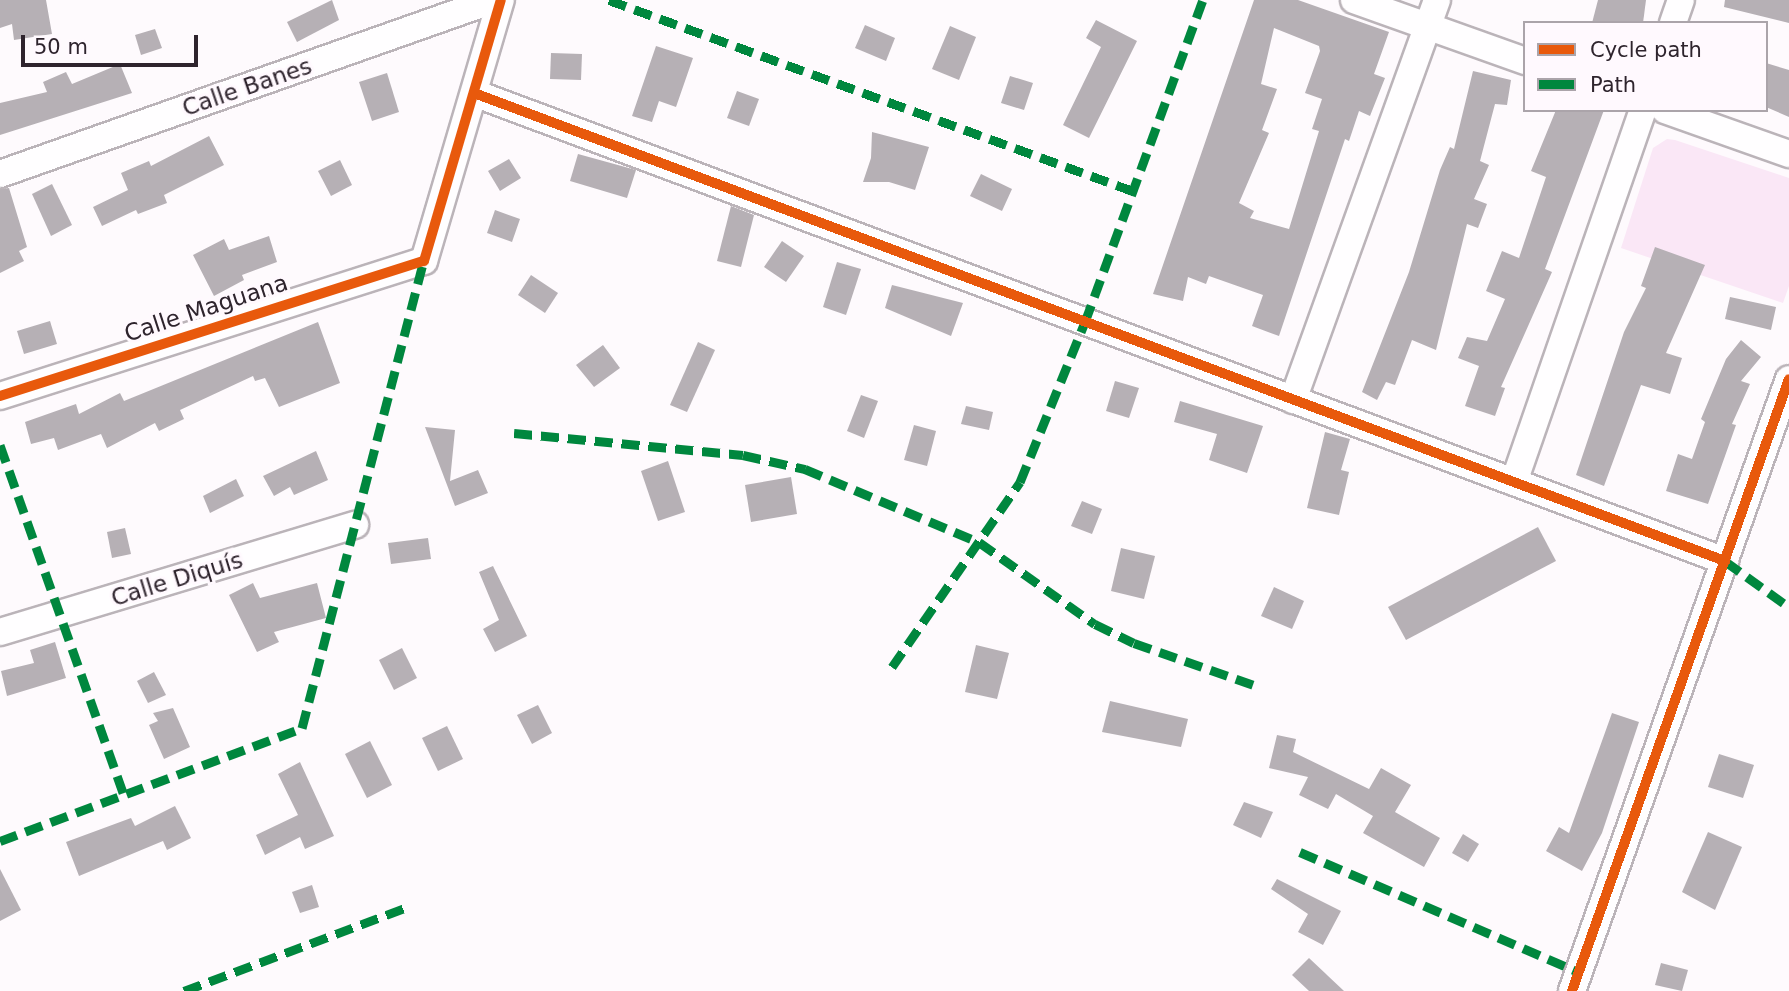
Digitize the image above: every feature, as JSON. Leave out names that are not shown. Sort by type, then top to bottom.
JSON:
[{"type":"street","name":"Calle Banes","points":[[0,174],[493,0]]},
{"type":"street","points":[[501,0],[474,93],[1725,561]]},
{"type":"street","points":[[1354,0],[1523,60]]},
{"type":"street","points":[[1293,400],[1437,0]]},
{"type":"street","points":[[1674,21],[1681,0]]},
{"type":"street","name":"Calle Maguana","points":[[0,396],[424,261],[474,93]]},
{"type":"street","points":[[1514,482],[1642,112]]},
{"type":"street","points":[[1670,112],[1789,155]]},
{"type":"street","points":[[1572,991],[1789,379]]},
{"type":"street","name":"Calle Diquís","points":[[0,632],[355,525]]},
{"type":"shaded area","points":[[1667,139],[1789,178],[1789,286],[1783,303],[1621,248],[1653,148]]},
{"type":"building","points":[[0,0],[46,0],[52,34],[14,40],[12,24],[0,28]]},
{"type":"building","points":[[332,0],[339,20],[297,42],[287,22]]},
{"type":"building","points":[[1254,0],[1298,0],[1389,32],[1374,74],[1385,78],[1370,116],[1359,111],[1349,141],[1345,139],[1279,336],[1252,326],[1263,295],[1209,276],[1206,284],[1188,277],[1183,301],[1153,294]],"holes":[[[1274,28],[1319,46],[1320,51],[1305,93],[1322,99],[1312,129],[1319,131],[1289,229],[1250,218],[1254,211],[1239,203],[1269,133],[1262,130],[1277,89],[1261,84]]]},
{"type":"building","points":[[1598,0],[1646,0],[1643,21],[1593,21]]},
{"type":"building","points":[[1725,0],[1789,0],[1789,23],[1724,7]]},
{"type":"building","points":[[1096,20],[1137,41],[1089,138],[1063,125],[1101,47],[1086,38]]},
{"type":"building","points":[[865,25],[895,38],[886,61],[855,48]]},
{"type":"building","points":[[950,26],[976,37],[959,80],[932,69]]},
{"type":"building","points":[[155,29],[162,48],[141,55],[135,35]]},
{"type":"building","points":[[656,46],[693,58],[676,107],[659,101],[652,122],[632,116]]},
{"type":"building","points":[[551,53],[582,54],[581,80],[550,79]]},
{"type":"building","points":[[120,64],[132,93],[0,135],[0,103],[47,92],[43,82],[66,72],[72,84]]},
{"type":"building","points":[[1768,64],[1789,70],[1789,117],[1768,108]]},
{"type":"building","points":[[1473,71],[1511,80],[1507,105],[1495,104],[1480,161],[1489,165],[1474,199],[1487,204],[1478,228],[1467,224],[1436,350],[1412,340],[1395,385],[1386,382],[1377,400],[1362,392],[1409,272],[1440,170],[1450,147],[1454,149]]},
{"type":"building","points":[[387,73],[399,112],[372,121],[359,82]]},
{"type":"building","points":[[1010,76],[1033,83],[1024,110],[1001,103]]},
{"type":"building","points":[[737,91],[759,99],[749,126],[727,118]]},
{"type":"building","points":[[1555,112],[1603,112],[1545,269],[1552,272],[1501,387],[1505,388],[1495,416],[1465,406],[1479,366],[1458,358],[1467,337],[1487,341],[1505,299],[1486,291],[1502,251],[1519,258],[1546,177],[1531,171]]},
{"type":"building","points":[[872,132],[929,147],[915,190],[889,182],[863,182],[871,158]]},
{"type":"building","points":[[209,136],[224,165],[164,195],[167,203],[138,214],[136,210],[102,226],[93,207],[128,190],[121,173],[149,161],[151,166]]},
{"type":"building","points":[[578,154],[636,170],[627,198],[570,181]]},
{"type":"building","points":[[509,159],[521,178],[500,191],[488,171]]},
{"type":"building","points":[[340,160],[352,185],[331,196],[318,171]]},
{"type":"building","points":[[981,174],[1012,189],[1002,211],[970,196]]},
{"type":"building","points":[[52,184],[72,225],[51,236],[32,194]]},
{"type":"building","points":[[9,188],[27,247],[19,251],[24,261],[0,273],[0,189]]},
{"type":"building","points":[[731,206],[754,215],[741,267],[717,261]]},
{"type":"building","points":[[495,210],[520,219],[512,242],[487,233]]},
{"type":"building","points":[[269,236],[277,262],[242,275],[244,280],[214,296],[193,255],[224,239],[229,250]]},
{"type":"building","points":[[782,241],[804,256],[786,282],[764,267]]},
{"type":"building","points":[[1655,247],[1705,265],[1666,353],[1682,358],[1670,394],[1641,385],[1604,486],[1576,475],[1624,332],[1646,288],[1641,286]]},
{"type":"building","points":[[837,262],[861,269],[846,315],[823,307]]},
{"type":"building","points":[[531,275],[558,293],[545,313],[518,295]]},
{"type":"building","points":[[892,285],[963,303],[951,336],[885,308]]},
{"type":"building","points":[[1730,297],[1776,307],[1771,330],[1725,319]]},
{"type":"building","points":[[50,321],[57,344],[24,354],[17,331]]},
{"type":"building","points":[[318,322],[340,383],[279,407],[265,378],[255,381],[253,376],[180,410],[184,419],[159,431],[155,423],[107,448],[101,434],[58,450],[54,438],[31,444],[25,422],[76,404],[79,414],[120,393],[124,401]]},
{"type":"building","points":[[1741,340],[1761,357],[1741,381],[1750,384],[1732,424],[1736,425],[1708,504],[1666,491],[1678,454],[1692,459],[1705,422],[1701,419],[1726,359]]},
{"type":"building","points":[[698,342],[715,350],[687,412],[670,405]]},
{"type":"building","points":[[603,345],[620,368],[594,387],[576,365]]},
{"type":"building","points":[[1115,381],[1139,388],[1129,418],[1106,411]]},
{"type":"building","points":[[861,395],[878,401],[864,438],[847,431]]},
{"type":"building","points":[[1180,401],[1263,426],[1247,473],[1209,460],[1217,434],[1174,422]]},
{"type":"building","points":[[966,406],[993,412],[989,430],[961,424]]},
{"type":"building","points":[[914,425],[936,431],[927,466],[904,460]]},
{"type":"building","points":[[425,427],[455,430],[450,481],[478,470],[488,493],[455,506]]},
{"type":"building","points":[[1325,432],[1350,439],[1341,470],[1349,472],[1339,515],[1307,508]]},
{"type":"building","points":[[316,451],[328,480],[294,495],[290,487],[274,496],[263,476]]},
{"type":"building","points":[[668,461],[685,512],[658,521],[641,471]]},
{"type":"building","points":[[791,477],[797,514],[751,522],[745,485]]},
{"type":"building","points":[[236,479],[244,496],[210,513],[203,496]]},
{"type":"building","points":[[1082,501],[1102,509],[1092,534],[1071,526]]},
{"type":"building","points":[[1538,527],[1556,561],[1406,640],[1388,607]]},
{"type":"building","points":[[125,528],[131,554],[112,558],[107,532]]},
{"type":"building","points":[[428,538],[431,559],[391,564],[388,543]]},
{"type":"building","points":[[1121,548],[1155,556],[1144,599],[1111,591]]},
{"type":"building","points":[[493,566],[527,636],[495,652],[483,629],[499,620],[479,572]]},
{"type":"building","points":[[253,583],[260,598],[317,583],[326,618],[274,632],[279,642],[257,652],[229,595]]},
{"type":"building","points":[[1274,587],[1304,601],[1292,629],[1261,616]]},
{"type":"building","points":[[55,642],[66,678],[7,696],[1,671],[34,663],[30,650]]},
{"type":"building","points":[[976,645],[1009,653],[997,699],[965,692]]},
{"type":"building","points":[[402,648],[417,678],[394,690],[379,660]]},
{"type":"building","points":[[154,672],[166,695],[148,703],[137,681]]},
{"type":"building","points":[[1110,701],[1188,719],[1181,747],[1102,732]]},
{"type":"building","points":[[538,705],[552,733],[532,744],[517,715]]},
{"type":"building","points":[[173,708],[190,747],[164,759],[149,725],[158,721],[153,713]]},
{"type":"building","points":[[1612,713],[1639,722],[1602,833],[1582,871],[1546,851],[1559,827],[1569,833]]},
{"type":"building","points":[[447,726],[463,759],[438,771],[422,738]]},
{"type":"building","points":[[1277,735],[1296,739],[1293,752],[1369,789],[1381,768],[1411,785],[1395,812],[1440,838],[1424,867],[1363,833],[1373,816],[1336,794],[1328,809],[1299,795],[1308,777],[1269,768]]},
{"type":"building","points":[[370,741],[392,785],[367,798],[345,754]]},
{"type":"building","points":[[1719,754],[1754,765],[1743,798],[1708,787]]},
{"type":"building","points":[[300,762],[334,836],[305,849],[300,837],[265,855],[256,835],[298,815],[278,774]]},
{"type":"building","points":[[1244,802],[1273,812],[1261,838],[1233,825]]},
{"type":"building","points":[[175,806],[191,838],[167,850],[163,841],[79,876],[66,842],[131,818],[135,826]]},
{"type":"building","points":[[1708,832],[1742,847],[1715,910],[1682,892]]},
{"type":"building","points":[[1463,834],[1479,844],[1468,862],[1452,853]]},
{"type":"building","points":[[0,869],[21,910],[0,921]]},
{"type":"building","points":[[1277,879],[1341,911],[1323,945],[1298,932],[1308,914],[1271,889]]},
{"type":"building","points":[[312,885],[319,907],[300,913],[292,892]]},
{"type":"building","points":[[1309,958],[1344,991],[1309,991],[1292,975]]},
{"type":"building","points":[[1661,963],[1688,970],[1682,991],[1655,985]]},
{"type":"marked path","points":[[609,0],[1133,191]]},
{"type":"marked path","points":[[892,667],[1020,482],[1085,322],[1203,0]]},
{"type":"marked path","points":[[0,841],[302,728],[424,261]]},
{"type":"marked path","points":[[514,433],[743,455],[805,469],[979,542],[1095,624],[1134,643],[1254,685]]},
{"type":"marked path","points":[[0,445],[124,795]]},
{"type":"marked path","points":[[1725,561],[1789,607]]},
{"type":"marked path","points":[[1300,852],[1578,972]]},
{"type":"marked path","points":[[184,991],[408,907]]},
{"type":"cycle path","points":[[0,396],[424,261],[501,0]]},
{"type":"cycle path","points":[[474,93],[1725,561]]},
{"type":"cycle path","points":[[1572,991],[1789,379]]}]
